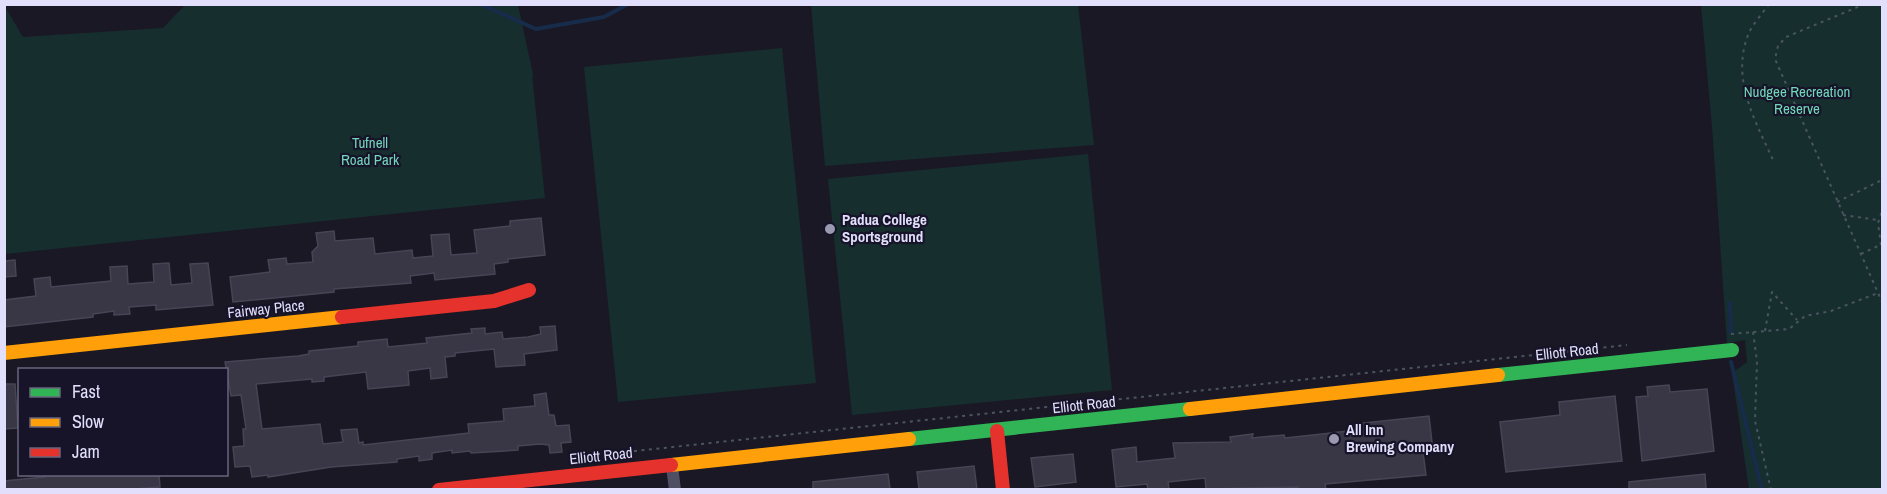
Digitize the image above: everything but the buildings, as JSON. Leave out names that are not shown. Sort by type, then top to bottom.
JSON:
[{"type":"street","name":"Fairway Place","points":[[4,354],[494,301],[529,290]]},
{"type":"street","name":"Elliott Road","points":[[439,489],[672,466],[1732,350]]},
{"type":"street","points":[[997,431],[1003,489]]},
{"type":"street","points":[[672,466],[675,489]]},
{"type":"path","points":[[1769,4],[1748,34],[1741,67],[1747,102],[1773,160]]},
{"type":"path","points":[[1865,4],[1786,37],[1778,46],[1775,59],[1882,302]]},
{"type":"path","points":[[1837,202],[1882,180]]},
{"type":"path","points":[[1861,255],[1882,244],[1878,220],[1882,211]]},
{"type":"path","points":[[1843,215],[1878,220]]},
{"type":"path","points":[[1765,331],[1772,292],[1798,321]]},
{"type":"path","points":[[1771,489],[1755,422],[1756,361],[1753,332],[1789,329],[1805,316],[1831,311],[1878,293]]},
{"type":"path","points":[[572,476],[570,458],[1628,345]]},
{"type":"green space","name":"Tufnell Road Park","points":[[4,5],[23,37],[163,28],[185,5],[518,5],[534,79],[532,75],[545,198],[5,254]]},
{"type":"green space","points":[[811,5],[1078,5],[1094,145],[825,166]]},
{"type":"green space","name":"Nudgee Recreation Reserve","points":[[1701,5],[1882,5],[1882,489],[1749,489],[1732,373],[1747,362],[1745,340],[1727,343]]},
{"type":"green space","points":[[782,48],[816,383],[618,402],[584,67]]},
{"type":"green space","points":[[1088,154],[1112,390],[852,415],[828,179]]},
{"type":"waterway","points":[[480,4],[536,29],[604,17],[628,4]]},
{"type":"waterway","points":[[1730,303],[1731,332]]},
{"type":"waterway","points":[[1731,362],[1762,490]]},
{"type":"traffic: fast","points":[[1498,375],[1732,350]]},
{"type":"traffic: fast","points":[[909,439],[1190,409]]},
{"type":"traffic: slow","points":[[4,353],[342,317]]},
{"type":"traffic: slow","points":[[1190,409],[1498,375]]},
{"type":"traffic: slow","points":[[671,465],[909,439]]},
{"type":"traffic: jam","points":[[342,317],[494,301],[529,290]]},
{"type":"traffic: jam","points":[[997,431],[1003,490]]},
{"type":"traffic: jam","points":[[439,490],[671,465]]},
{"type":"place","name":"Padua College Sportsground","points":[[830,229]]},
{"type":"place","name":"All Inn Brewing Company","points":[[1334,439]]}]
